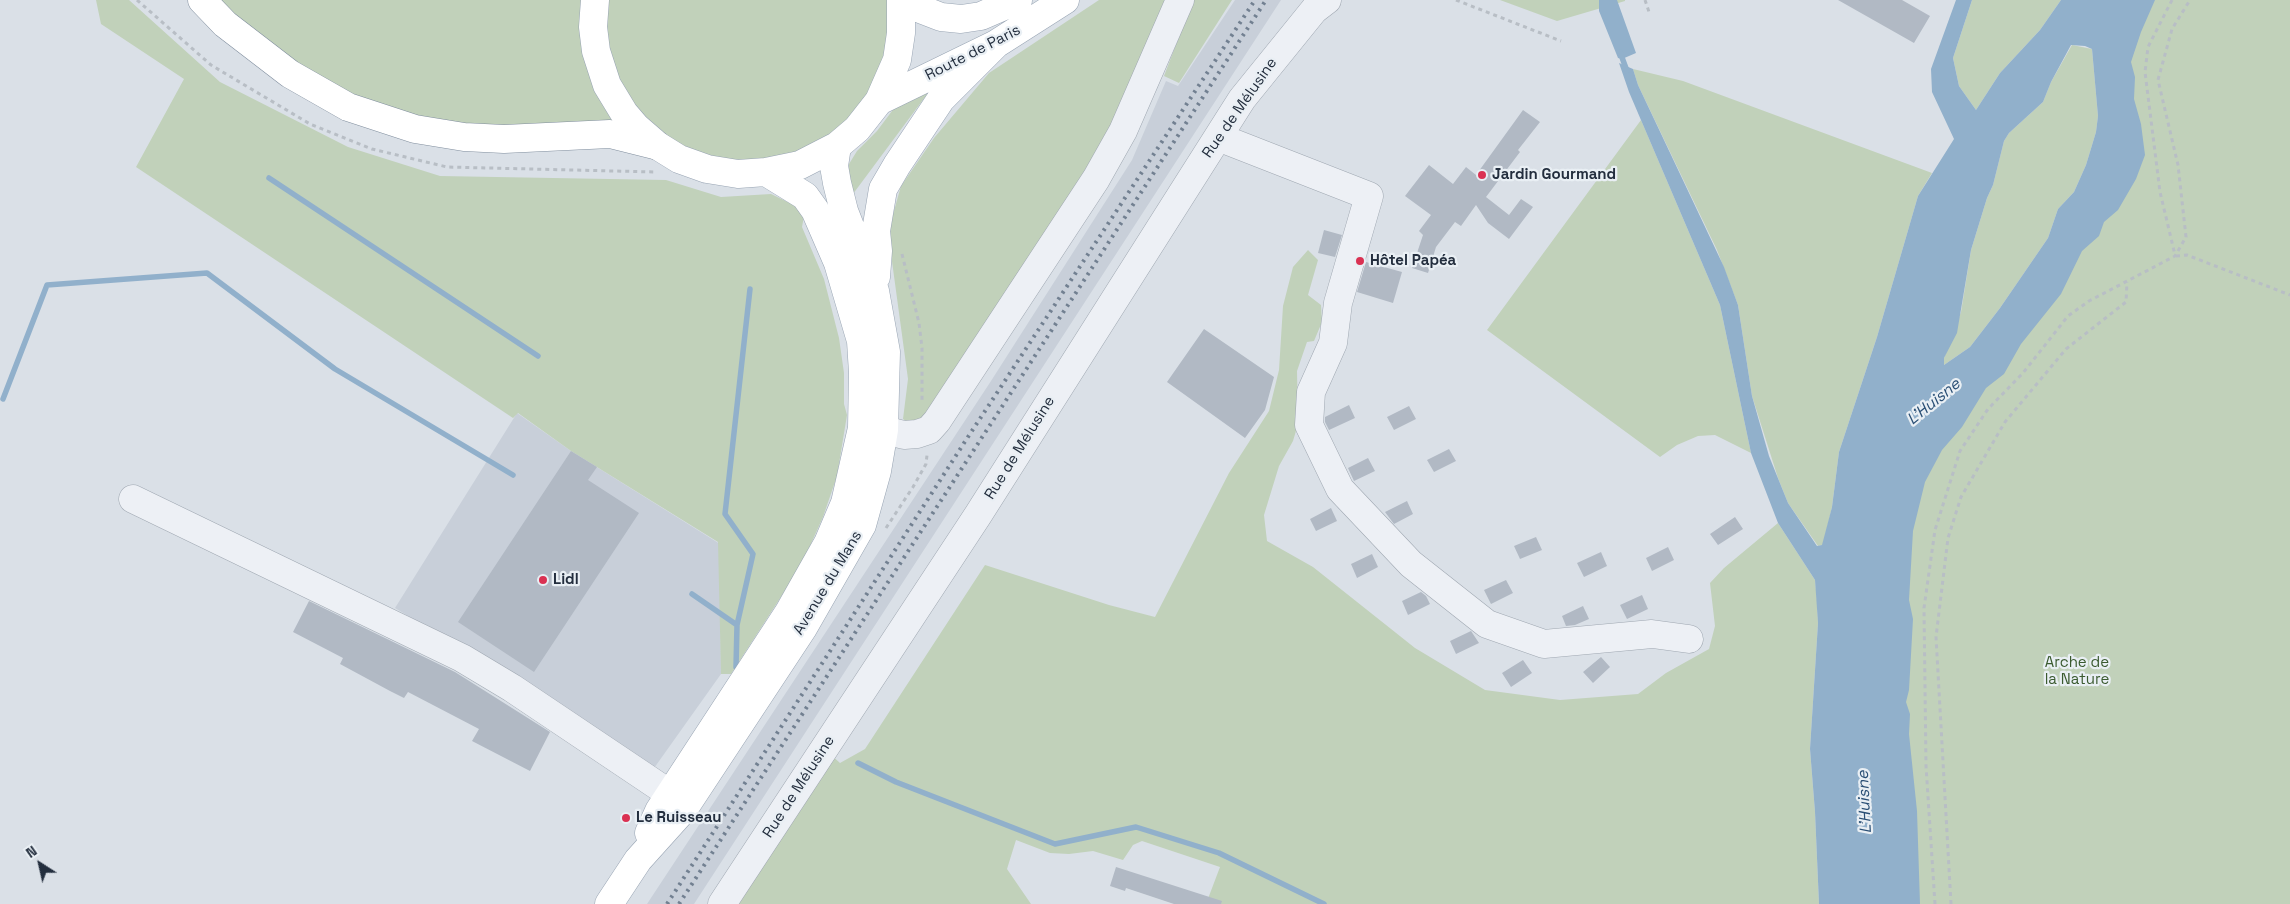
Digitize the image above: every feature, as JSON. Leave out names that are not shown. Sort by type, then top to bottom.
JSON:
[{"type":"main road","points":[[202,0],[225,24],[290,74],[348,107],[415,129],[464,137],[504,139],[610,134],[658,146]]},
{"type":"main road","points":[[595,0],[593,27],[596,51],[608,85],[624,113],[636,127],[658,146],[679,159],[707,169],[738,174],[766,172],[800,165],[837,146],[857,129],[879,101],[897,60],[901,33],[901,1]]},
{"type":"main road","name":"Route de Paris","points":[[901,1],[941,17],[961,19],[981,16],[1018,0]]},
{"type":"main road","name":"Route de Paris","points":[[879,101],[996,44],[1065,0]]},
{"type":"main road","points":[[875,291],[878,251],[876,231],[883,189],[941,99],[996,44]]},
{"type":"main road","name":"Avenue du Mans","points":[[609,904],[638,860],[683,810],[802,628],[862,525],[877,471],[884,430],[886,352],[875,291],[840,195],[834,166],[837,146]]},
{"type":"main road","name":"Avenue du Mans","points":[[638,860],[659,811],[790,612],[828,543],[846,503],[862,428],[863,373],[860,341],[838,262],[816,210],[805,196],[766,172]]},
{"type":"street","points":[[884,430],[904,434],[917,434],[929,430],[937,421],[1096,179],[1131,113],[1180,0]]},
{"type":"street","name":"Rue de Mélusine","points":[[722,904],[978,515],[1242,99],[1269,63],[1314,10],[1327,0]]},
{"type":"street","points":[[1218,137],[1369,196],[1338,303],[1333,343],[1311,392],[1308,425],[1340,489],[1411,564],[1488,624],[1544,644],[1652,634],[1689,639]]},
{"type":"street","points":[[133,499],[462,658],[512,688],[670,794]]},
{"type":"path","points":[[1456,0],[1561,41]]},
{"type":"path","points":[[1645,0],[1649,12]]},
{"type":"path","points":[[2172,0],[2148,47],[2145,72],[2160,192],[2175,256]]},
{"type":"path","points":[[2175,256],[2186,236],[2178,165],[2158,80],[2172,28],[2190,0]]},
{"type":"path","points":[[1935,904],[1926,766],[1924,608],[1934,530],[1960,451],[1988,409],[2023,373],[2068,316],[2089,301],[2175,256],[2187,255],[2290,295]]},
{"type":"path","points":[[1951,904],[1936,637],[1948,538],[1961,498],[2005,422],[2066,349],[2126,302],[2127,282]]},
{"type":"shaded area","points":[[1235,0],[1281,0],[694,904],[647,904],[991,381],[1132,160],[1166,81],[1178,86]]},
{"type":"shaded area","points":[[517,413],[571,451],[720,544],[721,674],[652,771],[525,687],[395,608]]},
{"type":"green space","points":[[96,0],[129,0],[220,82],[348,147],[440,176],[666,180],[721,197],[771,194],[796,206],[804,216],[802,227],[824,279],[839,338],[844,373],[844,404],[847,415],[837,476],[823,517],[801,566],[731,674],[721,674],[718,542],[571,451],[518,413],[513,418],[136,167],[184,79],[101,24]]},
{"type":"green space","points":[[217,0],[583,0],[586,58],[594,90],[615,121],[605,126],[449,126],[330,88],[261,42]]},
{"type":"green space","points":[[607,0],[891,0],[888,56],[862,109],[817,148],[759,165],[697,156],[645,122],[613,68],[605,27]]},
{"type":"green space","points":[[1099,0],[1169,0],[1117,119],[984,331],[928,414],[914,427],[903,419],[908,379],[888,232],[901,186],[934,138],[989,73]]},
{"type":"green space","points":[[1193,0],[1232,0],[1179,83],[1164,76]]},
{"type":"green space","points":[[1500,0],[1625,0],[1625,1],[1557,21]]},
{"type":"green space","points":[[1972,0],[2061,0],[2040,30],[2000,73],[1976,110],[1959,86],[1953,58]]},
{"type":"green space","name":"Arche de la Nature","points":[[2106,0],[2290,0],[2290,904],[1871,904],[1904,423],[2052,268],[2117,110]]},
{"type":"green space","points":[[2072,45],[2092,49],[2098,116],[2096,132],[2086,165],[2074,192],[2058,209],[2048,238],[2000,308],[1970,347],[1944,365],[1944,358],[1961,312],[1971,250],[1987,198],[1993,185],[2004,141],[2009,133],[2043,102],[2051,82]]},
{"type":"green space","points":[[1633,69],[1683,81],[1932,173],[1918,196],[1877,337],[1839,452],[1832,507],[1823,545],[1818,546],[1788,503],[1778,478],[1752,396],[1738,305],[1717,250],[1638,85]]},
{"type":"green space","points":[[926,86],[928,93],[850,198],[847,176],[849,164],[857,151],[877,131],[898,103]]},
{"type":"green space","points":[[1641,120],[1720,305],[1751,453],[1715,435],[1698,436],[1677,445],[1660,457],[1487,330]]},
{"type":"green space","points":[[1308,250],[1318,260],[1308,295],[1321,305],[1322,322],[1314,341],[1307,342],[1297,371],[1298,424],[1293,441],[1279,466],[1264,515],[1267,541],[1313,567],[1415,648],[1485,690],[1560,700],[1638,694],[1666,673],[1709,649],[1715,626],[1710,583],[1724,568],[1778,523],[1815,580],[1818,623],[1810,749],[1819,904],[1206,904],[1220,867],[1142,841],[1133,845],[1123,860],[1093,851],[1069,854],[1050,853],[1016,840],[1007,869],[1031,904],[727,904],[828,752],[840,763],[865,749],[985,565],[1109,605],[1155,617],[1229,473],[1269,411],[1279,370],[1283,306],[1293,267]]},
{"type":"water","points":[[1599,0],[1617,0],[1636,53],[1622,59],[1618,58],[1599,11]]},
{"type":"water","name":"L'Huisne","points":[[1956,0],[1972,0],[1953,58],[1959,86],[1976,110],[2000,73],[2040,30],[2061,0],[2155,0],[2141,32],[2131,62],[2135,77],[2134,99],[2141,124],[2145,155],[2136,179],[2118,210],[2104,222],[2099,236],[2082,251],[2061,294],[2021,344],[2004,374],[1986,388],[1962,427],[1942,450],[1925,482],[1913,531],[1909,600],[1913,619],[1909,690],[1906,702],[1910,714],[1909,734],[1917,811],[1920,904],[1819,904],[1810,749],[1818,623],[1815,580],[1778,523],[1751,453],[1720,305],[1629,92],[1619,63],[1633,69],[1638,85],[1724,267],[1738,305],[1752,396],[1769,456],[1788,503],[1817,546],[1822,545],[1832,507],[1839,452],[1877,337],[1918,196],[1954,139],[1932,92],[1931,69]],"holes":[[[2071,45],[2085,46],[2092,49],[2098,116],[2096,132],[2086,165],[2074,192],[2058,209],[2048,238],[2000,308],[1970,347],[1944,365],[1944,358],[1957,333],[1971,250],[1987,198],[1993,185],[2004,141],[2009,133],[2043,102],[2051,82]]]},
{"type":"building","points":[[1838,0],[1902,0],[1930,16],[1914,43]]},
{"type":"building","name":"Jardin Gourmand","points":[[1523,110],[1540,122],[1486,197],[1509,215],[1521,199],[1533,207],[1509,239],[1488,223],[1476,205],[1461,226],[1455,222],[1436,247],[1428,273],[1412,268],[1423,235],[1419,231],[1431,215],[1405,196],[1429,165],[1453,184],[1466,167],[1476,175]]},
{"type":"building","points":[[1324,230],[1342,235],[1335,257],[1318,253]]},
{"type":"building","points":[[1366,262],[1402,272],[1393,303],[1357,292]]},
{"type":"building","points":[[1204,329],[1274,377],[1265,410],[1245,438],[1167,382]]},
{"type":"building","points":[[1349,405],[1355,418],[1329,430],[1325,417]]},
{"type":"building","points":[[1409,406],[1416,419],[1394,430],[1387,417]]},
{"type":"building","points":[[1449,449],[1456,461],[1434,472],[1427,460]]},
{"type":"building","points":[[571,451],[597,467],[588,480],[639,513],[534,672],[458,622]]},
{"type":"building","points":[[1368,458],[1375,471],[1354,481],[1348,468]]},
{"type":"building","points":[[1407,501],[1413,514],[1394,524],[1385,512]]},
{"type":"building","points":[[1331,508],[1337,521],[1316,531],[1310,519]]},
{"type":"building","points":[[1735,517],[1743,529],[1718,545],[1710,534]]},
{"type":"building","points":[[1536,537],[1542,550],[1520,559],[1514,546]]},
{"type":"building","points":[[1668,547],[1674,560],[1652,571],[1646,558]]},
{"type":"building","points":[[1601,552],[1607,566],[1584,577],[1577,563]]},
{"type":"building","points":[[1372,554],[1378,567],[1357,578],[1351,564]]},
{"type":"building","points":[[1506,580],[1513,593],[1491,604],[1484,590]]},
{"type":"building","points":[[1421,592],[1426,596],[1430,604],[1408,615],[1402,601]]},
{"type":"building","points":[[1642,595],[1648,609],[1627,619],[1620,605]]},
{"type":"building","points":[[309,601],[455,672],[550,732],[530,771],[472,741],[479,729],[408,692],[404,698],[390,691],[340,664],[343,658],[293,632]]},
{"type":"building","points":[[1583,606],[1589,619],[1575,625],[1566,626],[1562,616]]},
{"type":"building","points":[[1471,631],[1479,643],[1456,654],[1450,641]]},
{"type":"building","points":[[1601,657],[1610,667],[1593,683],[1583,672]]},
{"type":"building","points":[[1523,660],[1532,673],[1511,687],[1502,673]]},
{"type":"building","points":[[1116,867],[1222,901],[1221,904],[1174,904],[1126,888],[1125,891],[1110,886]]},
{"type":"waterway","points":[[1620,52],[1627,71]]},
{"type":"waterway","points":[[269,178],[538,356]]},
{"type":"waterway","points":[[3,399],[47,285],[207,273],[335,369],[513,475]]},
{"type":"waterway","points":[[737,625],[753,554],[725,514],[750,289]]},
{"type":"waterway","points":[[692,594],[737,625],[736,667]]},
{"type":"waterway","points":[[858,763],[896,782],[1055,844],[1136,827],[1219,853],[1324,904]]},
{"type":"railway","points":[[667,904],[966,440],[1255,0]]},
{"type":"railway","points":[[679,904],[1266,0]]},
{"type":"place","name":"Jardin Gourmand","points":[[1482,175]]},
{"type":"place","name":"Hôtel Papéa","points":[[1360,261]]},
{"type":"place","name":"Lidl","points":[[543,580]]},
{"type":"place","name":"Le Ruisseau","points":[[626,818]]}]
